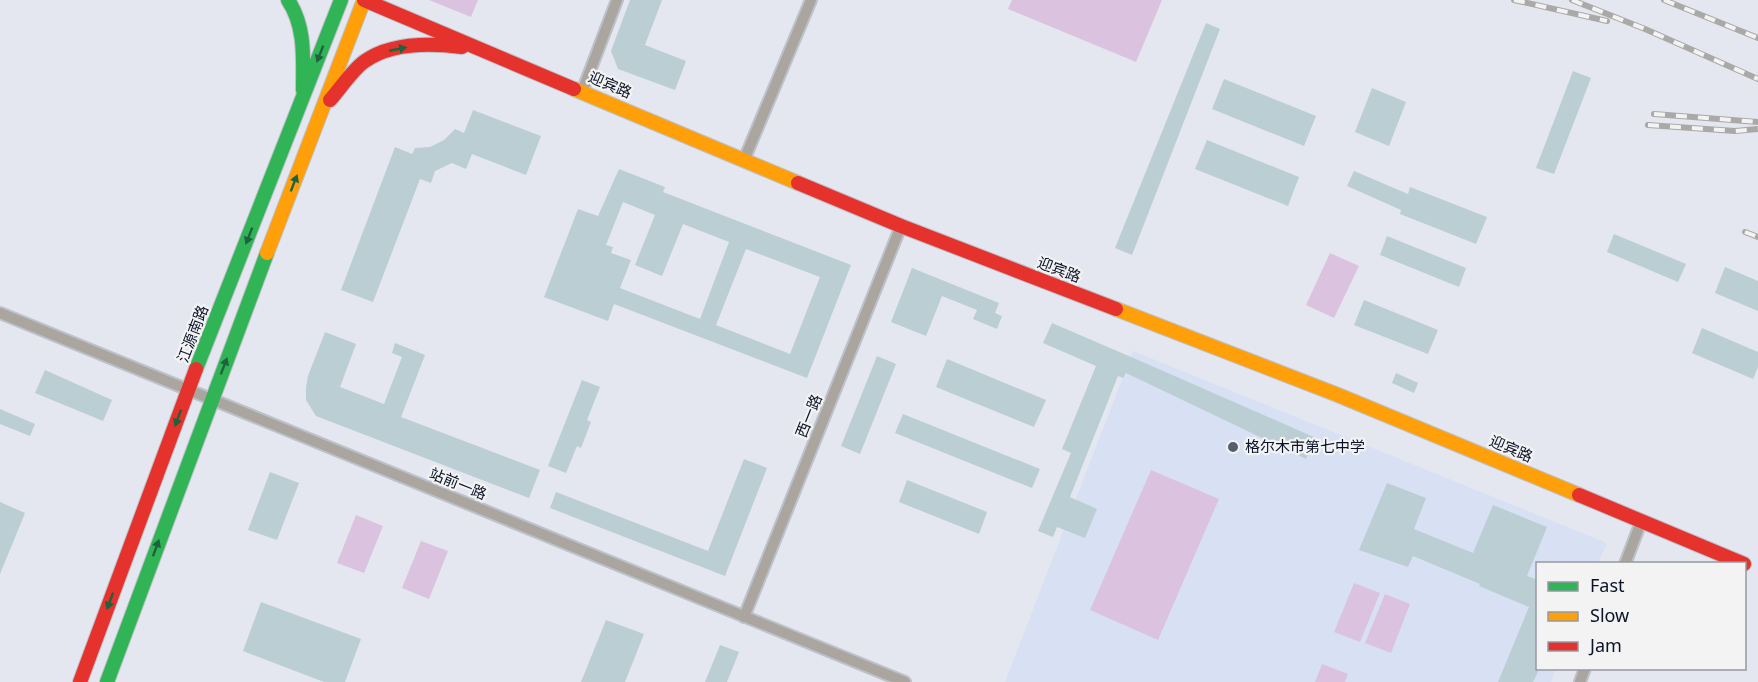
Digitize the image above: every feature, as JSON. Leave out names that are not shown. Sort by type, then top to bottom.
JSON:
[{"type":"main road","points":[[288,0],[300,25],[303,96]]},
{"type":"main road","name":"江源南路","points":[[80,682],[189,390],[341,0]]},
{"type":"main road","points":[[107,682],[211,399],[364,0]]},
{"type":"main road","name":"迎宾路","points":[[364,0],[901,226],[1338,395],[1739,562]]},
{"type":"main road","points":[[322,109],[364,61],[394,48],[438,44],[481,49]]},
{"type":"street","points":[[582,92],[618,0]]},
{"type":"street","points":[[744,160],[812,0]]},
{"type":"street","name":"西一路","points":[[744,617],[901,226]]},
{"type":"street","name":"站前一路","points":[[0,313],[905,682]]},
{"type":"street","points":[[1626,562],[1641,522]]},
{"type":"shaded area","points":[[429,0],[478,0],[471,17]]},
{"type":"shaded area","points":[[1012,0],[1162,0],[1136,62],[1008,9]]},
{"type":"shaded area","points":[[1330,253],[1359,266],[1334,318],[1306,305]]},
{"type":"shaded area","name":"格尔木市第七中学","points":[[1133,351],[1607,543],[1598,562],[1536,562],[1536,670],[1556,670],[1551,682],[1005,682]]},
{"type":"shaded area","points":[[1151,470],[1219,499],[1158,640],[1090,610]]},
{"type":"shaded area","points":[[356,515],[383,526],[364,573],[337,563]]},
{"type":"shaded area","points":[[421,541],[448,551],[429,599],[402,588]]},
{"type":"shaded area","points":[[1354,583],[1380,593],[1360,642],[1334,632]]},
{"type":"shaded area","points":[[1385,594],[1410,604],[1391,653],[1365,643]]},
{"type":"shaded area","points":[[1322,664],[1348,674],[1345,682],[1315,682]]},
{"type":"building","points":[[630,0],[662,0],[645,45],[686,61],[675,90],[618,69],[611,51]]},
{"type":"building","points":[[1206,23],[1220,29],[1132,255],[1115,248]]},
{"type":"building","points":[[1573,71],[1591,78],[1554,174],[1536,168]]},
{"type":"building","points":[[1224,79],[1316,116],[1304,146],[1212,109]]},
{"type":"building","points":[[1372,88],[1406,102],[1389,146],[1355,132]]},
{"type":"building","points":[[473,110],[541,136],[526,175],[472,154],[466,169],[452,163],[435,171],[431,183],[420,179],[373,302],[341,290],[395,147],[412,154],[415,148],[430,147],[444,140],[455,129],[464,133]]},
{"type":"building","points":[[1207,140],[1299,177],[1288,206],[1195,169]]},
{"type":"building","points":[[619,169],[665,187],[663,192],[851,265],[807,378],[614,304],[608,321],[544,297],[578,209],[598,216]],"holes":[[[623,202],[655,215],[635,265],[662,276],[683,224],[729,242],[700,319],[620,288],[631,260],[611,253],[613,247],[606,245]],[[746,249],[820,277],[790,354],[716,325]]]},
{"type":"building","points":[[1354,171],[1408,194],[1410,187],[1487,217],[1476,244],[1400,214],[1401,210],[1347,186]]},
{"type":"building","points":[[1614,234],[1686,264],[1678,282],[1607,252]]},
{"type":"building","points":[[1387,236],[1466,268],[1459,287],[1380,255]]},
{"type":"building","points":[[1725,267],[1758,281],[1758,311],[1715,293]]},
{"type":"building","points":[[912,268],[999,303],[995,313],[1002,316],[997,329],[973,319],[977,310],[942,296],[926,336],[891,322]]},
{"type":"building","points":[[1364,300],[1438,330],[1428,354],[1354,325]]},
{"type":"building","points":[[1052,323],[1316,438],[1306,459],[1126,373],[1123,378],[1118,376],[1070,497],[1097,509],[1085,538],[1057,527],[1053,537],[1038,531],[1071,453],[1062,449],[1096,366],[1043,343]]},
{"type":"building","points":[[1702,328],[1758,352],[1758,367],[1753,379],[1692,353]]},
{"type":"building","points":[[325,332],[356,344],[340,387],[384,404],[402,357],[392,353],[395,343],[425,355],[401,417],[540,470],[529,498],[316,416],[306,400],[306,387]]},
{"type":"building","points":[[877,356],[896,364],[860,454],[841,446]]},
{"type":"building","points":[[947,359],[1046,400],[1034,427],[936,387]]},
{"type":"building","points":[[45,370],[112,400],[103,421],[35,393]]},
{"type":"building","points":[[1396,373],[1418,383],[1414,393],[1392,383]]},
{"type":"building","points":[[582,380],[600,387],[587,420],[591,422],[581,448],[577,446],[566,473],[548,466]]},
{"type":"building","points":[[0,409],[35,424],[30,436],[0,424]]},
{"type":"building","points":[[903,414],[1040,469],[1032,488],[895,433]]},
{"type":"building","points":[[744,459],[767,468],[725,576],[550,508],[556,492],[708,551]]},
{"type":"building","points":[[270,472],[299,483],[277,540],[248,530]]},
{"type":"building","points":[[907,480],[987,512],[979,534],[899,502]]},
{"type":"building","points":[[1387,483],[1426,498],[1414,529],[1473,553],[1493,505],[1547,527],[1527,576],[1536,579],[1536,670],[1538,672],[1533,682],[1498,682],[1529,607],[1413,556],[1408,567],[1359,550]]},
{"type":"building","points":[[0,502],[25,513],[0,574]]},
{"type":"building","points":[[261,602],[361,639],[345,682],[324,682],[243,651]]},
{"type":"building","points":[[606,620],[644,634],[625,682],[581,682]]},
{"type":"building","points":[[720,645],[739,652],[727,682],[705,682]]},
{"type":"railway","points":[[1514,0],[1607,21]]},
{"type":"railway","points":[[1572,0],[1645,29],[1758,79]]},
{"type":"railway","points":[[1664,0],[1758,38]]},
{"type":"railway","points":[[1654,114],[1758,122]]},
{"type":"railway","points":[[1648,125],[1735,131],[1758,129]]},
{"type":"railway","points":[[1745,232],[1758,237]]},
{"type":"traffic: fast","points":[[288,0],[301,32],[303,90]]},
{"type":"traffic: fast","points":[[196,369],[341,0]]},
{"type":"traffic: fast","points":[[107,682],[267,253]]},
{"type":"traffic: slow","points":[[267,253],[364,0]]},
{"type":"traffic: slow","points":[[574,89],[798,183]]},
{"type":"traffic: slow","points":[[1116,309],[1338,395],[1579,495]]},
{"type":"traffic: jam","points":[[364,0],[574,89]]},
{"type":"traffic: jam","points":[[330,100],[365,61],[387,50],[412,45],[462,47]]},
{"type":"traffic: jam","points":[[798,183],[901,226],[1116,309]]},
{"type":"traffic: jam","points":[[80,682],[196,369]]},
{"type":"traffic: jam","points":[[1579,495],[1739,562]]},
{"type":"place","name":"格尔木市第七中学","points":[[1233,447]]}]
